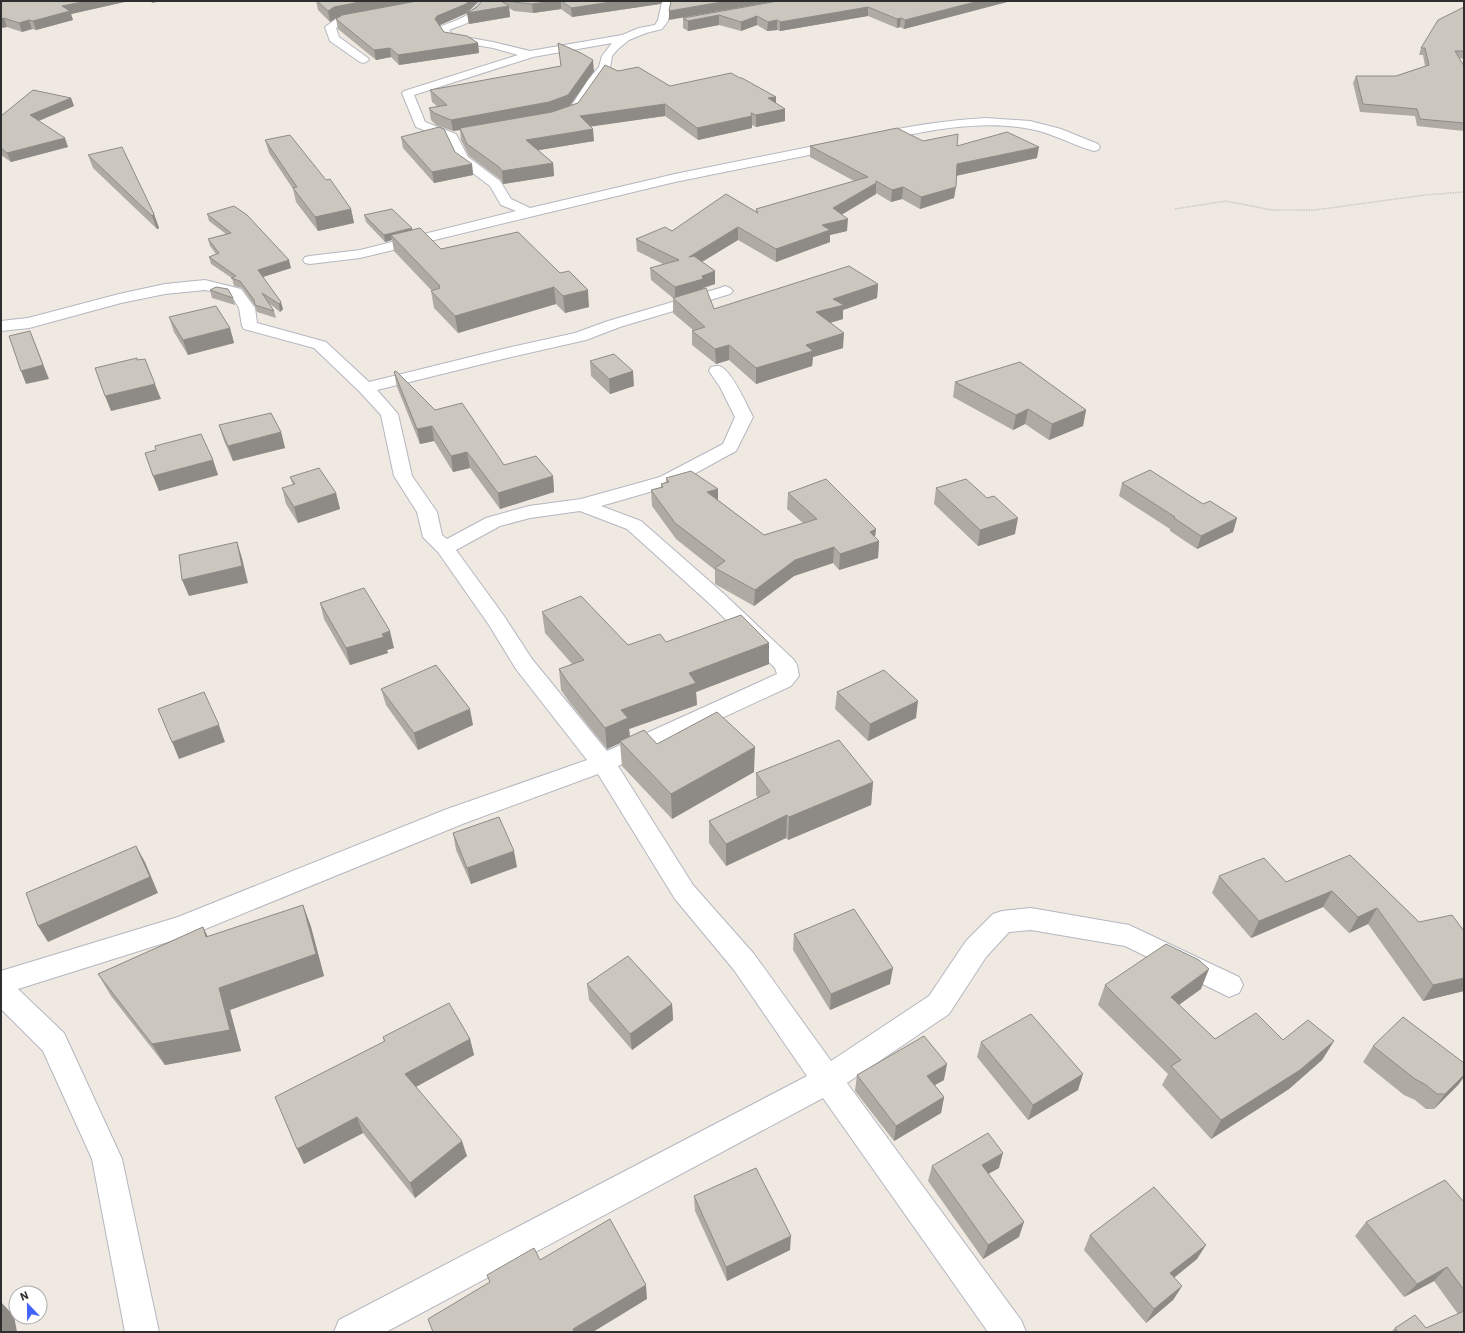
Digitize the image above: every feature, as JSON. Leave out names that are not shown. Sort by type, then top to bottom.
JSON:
[{"type":"street","points":[[486,1],[479,12],[471,18],[443,29],[450,38],[493,45],[531,54],[558,54],[579,58]]},
{"type":"street","points":[[658,27],[663,21],[666,4]]},
{"type":"street","points":[[364,60],[334,39],[330,27],[340,21],[379,13]]},
{"type":"street","points":[[467,134],[452,137],[420,124],[408,93],[531,54],[625,38],[643,30],[673,25]]},
{"type":"street","points":[[545,119],[574,110],[592,82],[604,68],[607,56],[614,47],[625,38]]},
{"type":"street","points":[[595,58],[607,56]]},
{"type":"street","points":[[866,140],[947,124],[1014,123],[1051,130],[1094,147]]},
{"type":"street","points":[[452,137],[463,159],[495,184],[506,202],[529,212]]},
{"type":"street","points":[[310,260],[360,254],[482,226],[529,212],[675,178],[850,143]]},
{"type":"street","points":[[1,326],[29,323],[165,289],[205,284],[236,292],[247,308],[250,326],[320,345],[366,388],[389,414],[403,476],[426,512],[433,537],[445,548],[497,621],[524,664],[603,763],[684,892],[744,962],[1009,1332]]},
{"type":"street","points":[[366,388],[507,353],[580,338],[614,324],[725,291]]},
{"type":"street","points":[[445,548],[493,522],[529,512],[582,505],[667,481],[730,447],[744,417],[733,394],[717,371]]},
{"type":"street","points":[[1,983],[184,926],[456,816],[603,763],[783,681],[788,676],[786,665],[717,599],[634,525],[582,505]]},
{"type":"street","points":[[351,1332],[828,1080],[939,1005],[976,949],[1002,922],[1031,919],[1129,936],[1229,985]]},
{"type":"street","points":[[1,991],[54,1042],[107,1158],[142,1332]]},
{"type":"path","points":[[1175,209],[1226,201],[1272,210],[1315,210],[1425,195],[1464,192]]},
{"type":"building","points":[[1,1],[87,1],[62,6],[70,11],[33,21],[29,20],[19,23],[4,18],[1,19]]},
{"type":"building","points":[[317,1],[365,1],[334,7],[328,11]]},
{"type":"building","points":[[417,1],[469,1],[466,4],[437,16],[435,19],[444,32],[467,36],[478,43],[398,55],[390,48],[374,50],[336,19],[342,15]]},
{"type":"building","points":[[482,1],[501,1],[509,6],[467,13],[477,7]]},
{"type":"building","points":[[512,1],[553,1],[532,4]]},
{"type":"building","points":[[562,1],[617,1],[571,8]]},
{"type":"building","points":[[671,1],[727,1],[669,11]]},
{"type":"building","points":[[778,1],[979,1],[905,20],[901,18],[897,19],[868,7],[780,22],[777,20],[768,22],[757,16],[741,22],[719,15],[688,21],[683,18]]},
{"type":"building","points":[[1464,7],[1464,51],[1455,51],[1464,66],[1464,123],[1420,119],[1417,109],[1363,104],[1356,76],[1396,76],[1429,65],[1425,48],[1421,48],[1438,20]]},
{"type":"building","points":[[558,43],[593,60],[568,95],[549,102],[451,120],[434,113],[429,108],[447,105],[430,90],[561,66]]},
{"type":"building","points":[[605,65],[618,71],[638,67],[670,86],[731,73],[776,97],[768,98],[785,109],[756,115],[751,113],[752,116],[697,128],[665,104],[580,116],[593,129],[526,140],[553,163],[502,171],[499,167],[467,144],[460,128],[552,112],[578,103]]},
{"type":"building","points":[[33,90],[71,98],[30,115],[65,138],[7,153],[1,148],[1,116]]},
{"type":"building","points":[[439,127],[444,129],[455,152],[472,164],[432,172],[401,137]]},
{"type":"building","points":[[897,128],[923,141],[958,134],[957,146],[1007,132],[1039,147],[957,164],[956,187],[921,197],[903,187],[892,190],[876,181],[876,183],[833,208],[848,219],[822,225],[830,230],[776,249],[738,227],[689,257],[694,256],[715,271],[702,276],[703,279],[675,287],[650,268],[679,260],[636,239],[665,227],[672,231],[726,194],[758,213],[756,209],[868,177],[810,146]]},
{"type":"building","points":[[290,135],[326,180],[330,179],[351,209],[315,217],[293,188],[297,187],[265,140]]},
{"type":"building","points":[[122,147],[154,214],[152,216],[88,155]]},
{"type":"building","points":[[234,206],[247,215],[289,260],[258,270],[281,302],[279,304],[262,293],[274,311],[255,305],[254,300],[240,281],[231,278],[236,276],[209,257],[219,253],[208,239],[231,233],[207,214]]},
{"type":"building","points":[[392,209],[412,228],[384,235],[364,215]]},
{"type":"building","points":[[420,228],[441,249],[518,232],[560,273],[569,271],[588,290],[563,296],[554,287],[455,316],[431,291],[440,288],[438,286],[440,286],[391,235]]},
{"type":"building","points":[[849,266],[878,284],[833,299],[844,305],[816,312],[844,333],[806,345],[813,351],[756,368],[729,345],[715,349],[692,331],[705,327],[673,298],[706,288],[714,309]]},
{"type":"building","points":[[216,287],[228,289],[233,298],[210,290]]},
{"type":"building","points":[[216,306],[230,328],[183,340],[169,317]]},
{"type":"building","points":[[30,331],[43,365],[21,371],[9,336]]},
{"type":"building","points":[[614,354],[633,371],[609,379],[590,361]]},
{"type":"building","points":[[137,358],[137,360],[145,359],[155,384],[105,396],[95,368]]},
{"type":"building","points":[[1020,362],[1086,410],[1052,424],[1028,409],[1016,415],[955,382]]},
{"type":"building","points":[[396,371],[435,410],[462,403],[504,465],[536,456],[553,476],[498,493],[467,452],[451,456],[432,426],[417,429],[394,372]]},
{"type":"building","points":[[271,413],[281,432],[228,446],[219,425]]},
{"type":"building","points":[[201,434],[213,460],[153,476],[145,453],[156,450],[155,446]]},
{"type":"building","points":[[319,468],[336,493],[294,507],[282,488],[295,484],[290,477]]},
{"type":"building","points":[[1150,470],[1203,504],[1210,501],[1237,518],[1201,536],[1174,518],[1175,517],[1122,483]]},
{"type":"building","points":[[691,471],[718,489],[707,492],[764,535],[817,519],[788,493],[826,479],[876,529],[870,532],[879,541],[840,554],[834,547],[795,560],[755,590],[715,568],[725,561],[675,523],[651,490],[663,487],[661,484],[669,482],[666,478]]},
{"type":"building","points":[[966,479],[987,498],[994,496],[1018,518],[980,530],[936,488]]},
{"type":"building","points":[[237,542],[242,566],[182,580],[179,555]]},
{"type":"building","points":[[364,588],[390,631],[382,634],[384,637],[346,648],[320,603]]},
{"type":"building","points":[[581,596],[628,645],[660,634],[666,642],[741,615],[769,643],[689,673],[696,683],[621,710],[628,718],[605,728],[559,669],[584,660],[542,612]]},
{"type":"building","points":[[436,665],[470,709],[414,733],[381,689]]},
{"type":"building","points":[[884,670],[918,701],[870,724],[837,692]]},
{"type":"building","points":[[204,692],[219,725],[172,742],[158,709]]},
{"type":"building","points":[[717,712],[755,747],[671,794],[620,741],[644,730],[657,744]]},
{"type":"building","points":[[839,740],[873,782],[789,817],[787,815],[726,844],[709,821],[770,792],[756,773]]},
{"type":"building","points":[[499,817],[514,851],[467,868],[453,833]]},
{"type":"building","points":[[136,846],[150,877],[38,926],[26,893]]},
{"type":"building","points":[[1350,855],[1419,922],[1452,915],[1464,931],[1464,978],[1433,985],[1377,908],[1358,917],[1332,891],[1259,921],[1219,876],[1264,858],[1286,882]]},
{"type":"building","points":[[303,905],[316,954],[219,988],[230,1030],[152,1044],[98,974],[203,927],[206,937]]},
{"type":"building","points":[[854,909],[893,968],[831,994],[794,934]]},
{"type":"building","points":[[1166,944],[1199,960],[1209,969],[1171,997],[1215,1039],[1256,1013],[1283,1040],[1308,1020],[1334,1041],[1300,1070],[1221,1120],[1171,1066],[1181,1060],[1105,985]]},
{"type":"building","points":[[628,956],[672,1004],[630,1034],[587,984]]},
{"type":"building","points":[[449,1003],[470,1039],[405,1074],[462,1141],[410,1183],[357,1117],[297,1149],[275,1097],[385,1041],[383,1037]]},
{"type":"building","points":[[1031,1014],[1083,1074],[1033,1105],[981,1042]]},
{"type":"building","points":[[1403,1017],[1464,1063],[1464,1075],[1445,1094],[1437,1094],[1373,1046]]},
{"type":"building","points":[[924,1036],[947,1064],[927,1076],[944,1097],[896,1126],[857,1075]]},
{"type":"building","points":[[988,1133],[1003,1153],[982,1165],[1024,1222],[988,1245],[932,1166]]},
{"type":"building","points":[[756,1168],[791,1236],[726,1267],[694,1196]]},
{"type":"building","points":[[1445,1180],[1464,1202],[1464,1290],[1447,1267],[1417,1284],[1366,1222]]},
{"type":"building","points":[[1154,1187],[1206,1245],[1170,1273],[1182,1286],[1154,1309],[1090,1235]]},
{"type":"building","points":[[610,1219],[646,1285],[573,1329],[574,1331],[433,1332],[428,1319],[490,1282],[487,1275],[534,1248],[540,1260]]},
{"type":"building","points":[[1464,1311],[1464,1332],[1398,1332],[1395,1328],[1415,1315],[1426,1328]]}]
